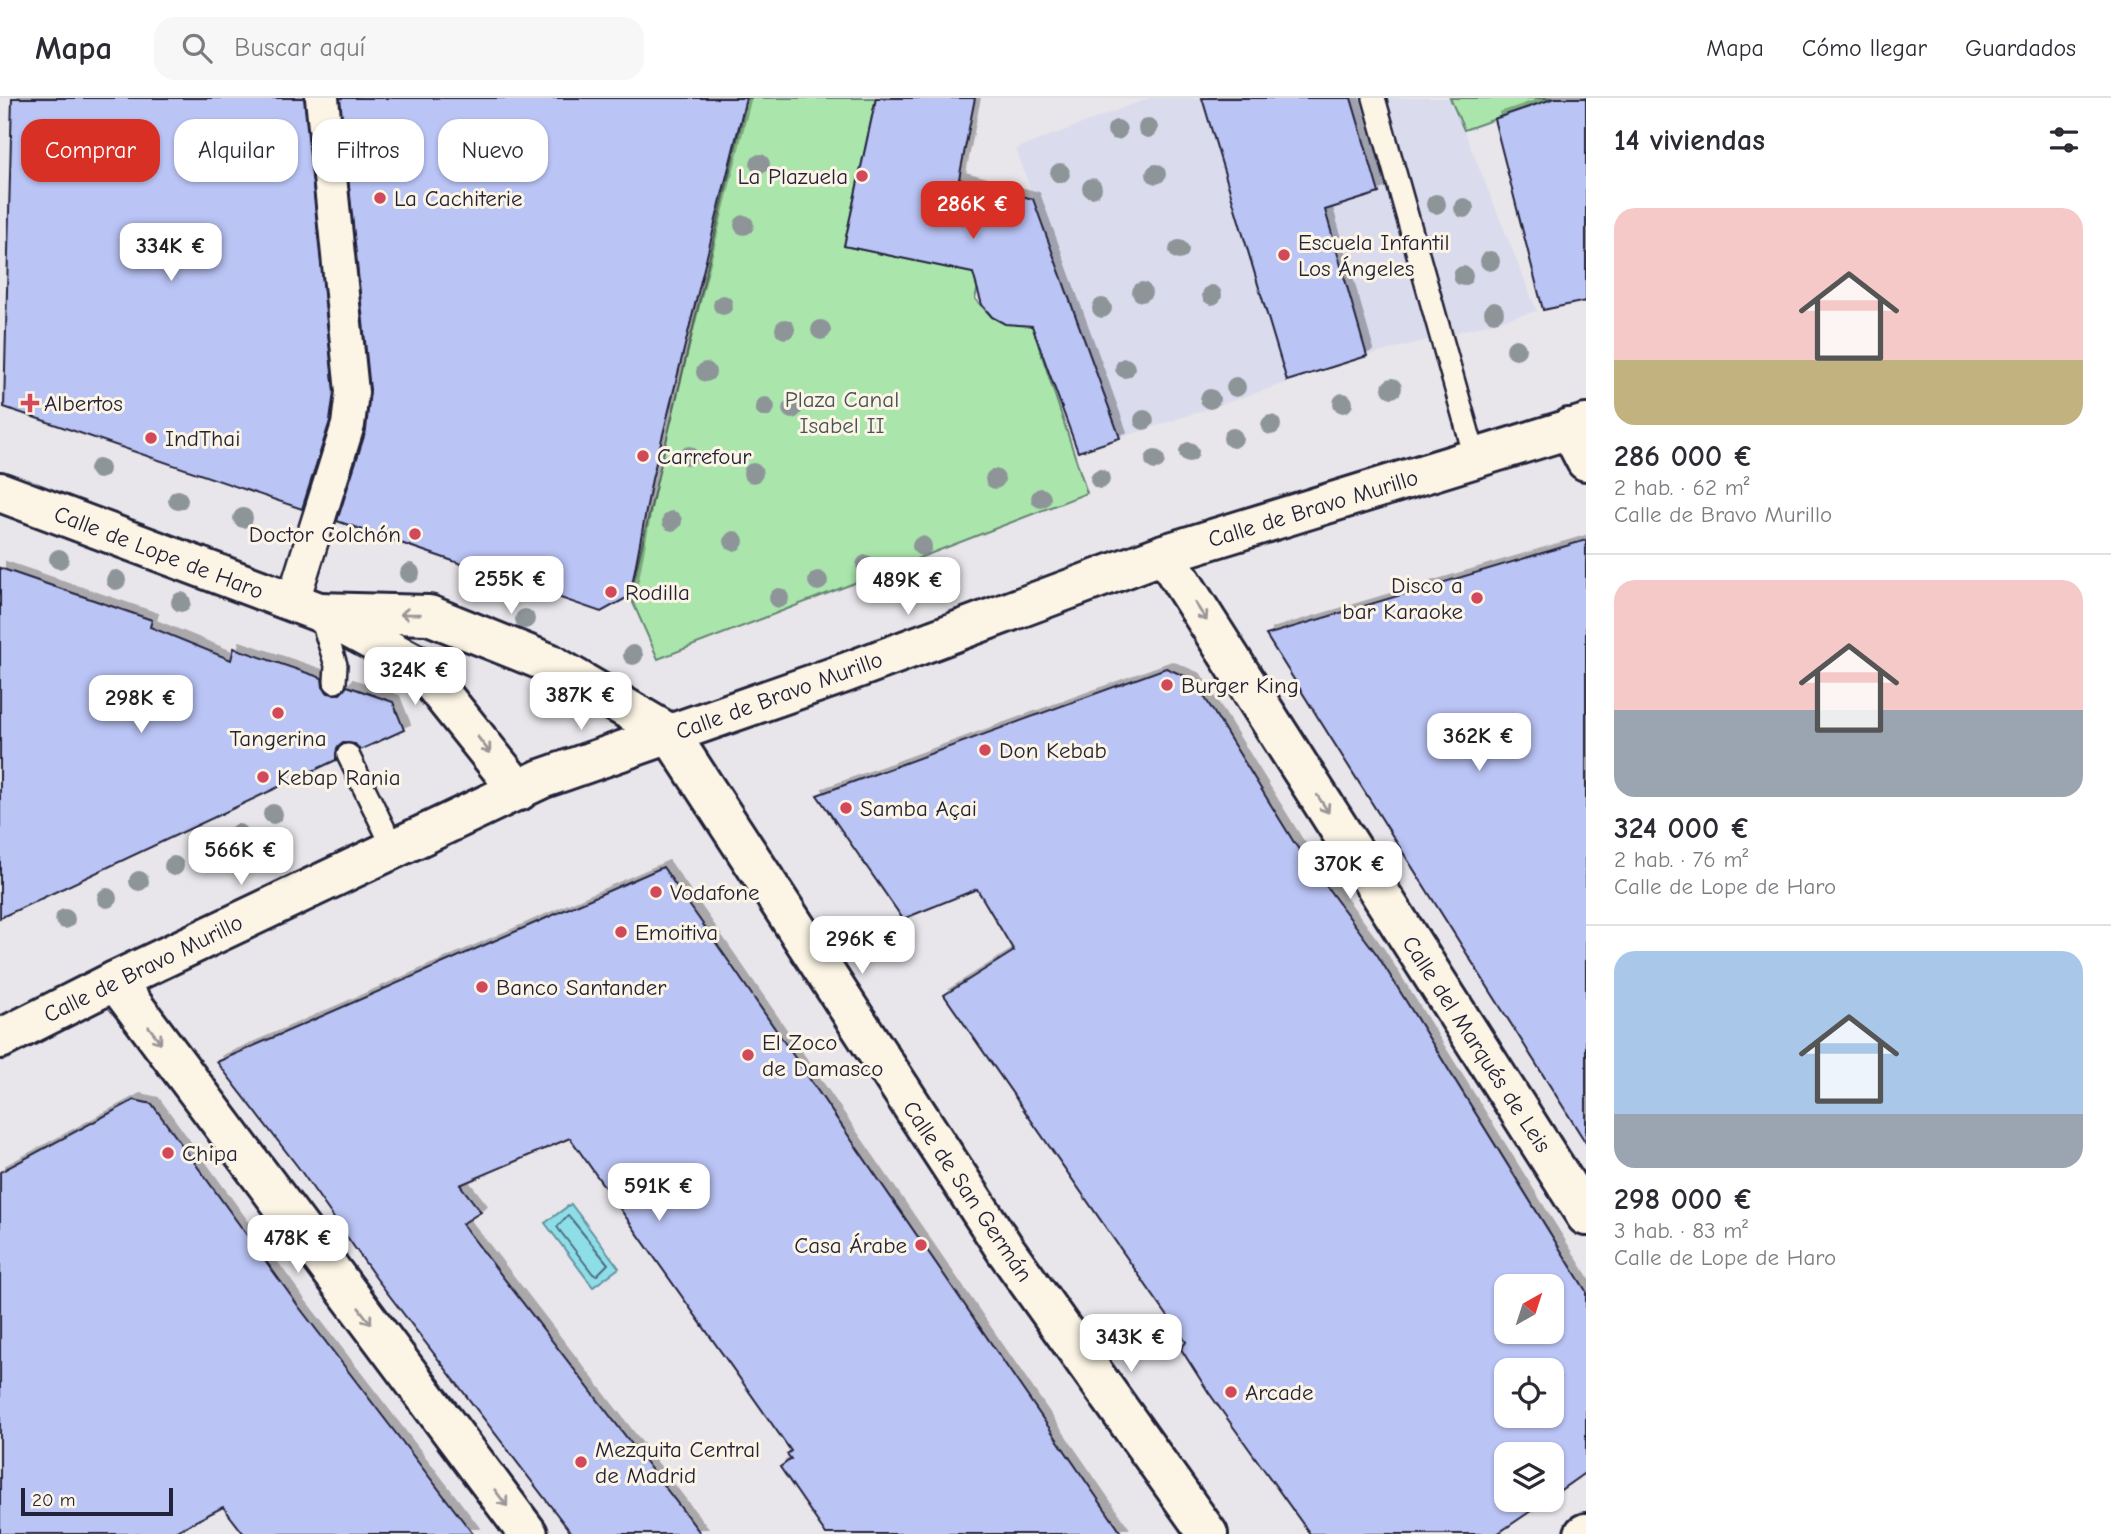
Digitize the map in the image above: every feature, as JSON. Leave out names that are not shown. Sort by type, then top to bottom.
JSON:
[{"type":"street","points":[[306,608],[348,425],[352,392],[322,98]]},
{"type":"street","name":"Calle de Bravo Murillo","points":[[0,1039],[393,847],[587,762],[1164,554],[1475,457],[1580,438]]},
{"type":"street","name":"Calle de Lope de Haro","points":[[0,492],[306,608],[419,666],[519,791]]},
{"type":"street","name":"Calle del Marqués de Leis","points":[[1164,554],[1586,1216]]},
{"type":"street","name":"Calle de Lope de Haro","points":[[306,608],[429,615],[550,663],[670,734]]},
{"type":"street","name":"Calle de San Germán","points":[[670,734],[1005,1250],[1209,1534]]},
{"type":"street","points":[[114,981],[528,1534]]},
{"type":"lane","points":[[1374,98],[1475,457]]},
{"type":"lane","points":[[306,608],[336,665],[335,682]]},
{"type":"lane","points":[[348,755],[393,847]]},
{"type":"shaded area","name":"Escuela Infantil Los Ángeles","points":[[1149,98],[1451,98],[1537,311],[1367,356],[1120,438],[1016,149]]},
{"type":"green space","name":"Plaza Canal Isabel II","points":[[747,98],[876,98],[844,246],[981,275],[975,299],[992,317],[1031,322],[1087,493],[658,659],[630,596]]},
{"type":"green space","points":[[1450,98],[1555,98],[1464,130]]},
{"type":"water","points":[[571,1204],[619,1268],[593,1287],[545,1223]]},
{"type":"building","points":[[12,98],[304,98],[334,392],[330,421],[302,509],[4,407]]},
{"type":"building","points":[[340,98],[746,98],[652,479],[630,596],[601,612],[337,521],[366,430],[370,390],[349,182],[424,182],[424,119],[342,119]]},
{"type":"building","points":[[876,98],[975,98],[959,179],[1033,199],[1120,438],[1078,452],[1032,326],[1005,324],[992,317],[982,305],[973,273],[844,246]]},
{"type":"building","points":[[1202,98],[1351,98],[1379,193],[1325,210],[1367,356],[1287,381]]},
{"type":"building","points":[[1555,98],[1586,98],[1586,301],[1543,310],[1494,119]]},
{"type":"building","points":[[1586,540],[1586,1143],[1266,635]]},
{"type":"building","points":[[0,568],[152,620],[150,627],[231,660],[234,648],[322,678],[323,687],[328,693],[340,694],[347,686],[393,702],[404,730],[360,750],[355,744],[343,743],[337,748],[336,760],[0,918]]},
{"type":"building","points":[[1166,668],[1194,680],[1295,844],[1378,956],[1586,1291],[1586,1472],[1564,1488],[1564,1442],[1494,1442],[1494,1512],[1529,1512],[1497,1534],[1310,1534],[1209,1393],[1181,1349],[1186,1342],[944,995],[1014,951],[977,889],[903,919],[817,795]]},
{"type":"building","points":[[663,867],[1122,1534],[826,1534],[780,1467],[791,1459],[787,1454],[791,1451],[570,1138],[460,1185],[481,1212],[462,1224],[701,1534],[572,1534],[376,1278],[298,1167],[217,1062]]},
{"type":"building","points":[[134,1100],[152,1104],[299,1307],[473,1534],[244,1534],[223,1507],[171,1534],[0,1534],[0,1172]]},
{"type":"place","name":"La Plazuela","points":[[862,176]]},
{"type":"place","name":"La Cachiterie","points":[[380,198]]},
{"type":"place","name":"Escuela Infantil Los Ángeles","points":[[1284,255]]},
{"type":"place","name":"Albertos","points":[[30,403]]},
{"type":"place","name":"IndThai","points":[[151,438]]},
{"type":"place","name":"Carrefour","points":[[643,456]]},
{"type":"place","name":"Doctor Colchón","points":[[415,534]]},
{"type":"place","name":"Rodilla","points":[[611,592]]},
{"type":"place","name":"Disco a bar Karaoke","points":[[1477,598]]},
{"type":"place","name":"Burger King","points":[[1167,685]]},
{"type":"place","name":"Tangerina","points":[[278,713]]},
{"type":"place","name":"Don Kebab","points":[[985,750]]},
{"type":"place","name":"Kebap Rania","points":[[263,777]]},
{"type":"place","name":"Samba Açai","points":[[846,808]]},
{"type":"place","name":"Vodafone","points":[[656,892]]},
{"type":"place","name":"Emoitiva","points":[[621,932]]},
{"type":"place","name":"Banco Santander","points":[[482,987]]},
{"type":"place","name":"El Zoco de Damasco","points":[[748,1055]]},
{"type":"place","name":"Chipa","points":[[168,1153]]},
{"type":"place","name":"Casa Árabe","points":[[921,1245]]},
{"type":"place","name":"Arcade","points":[[1231,1392]]},
{"type":"place","name":"Mezquita Central de Madrid","points":[[581,1462]]}]
